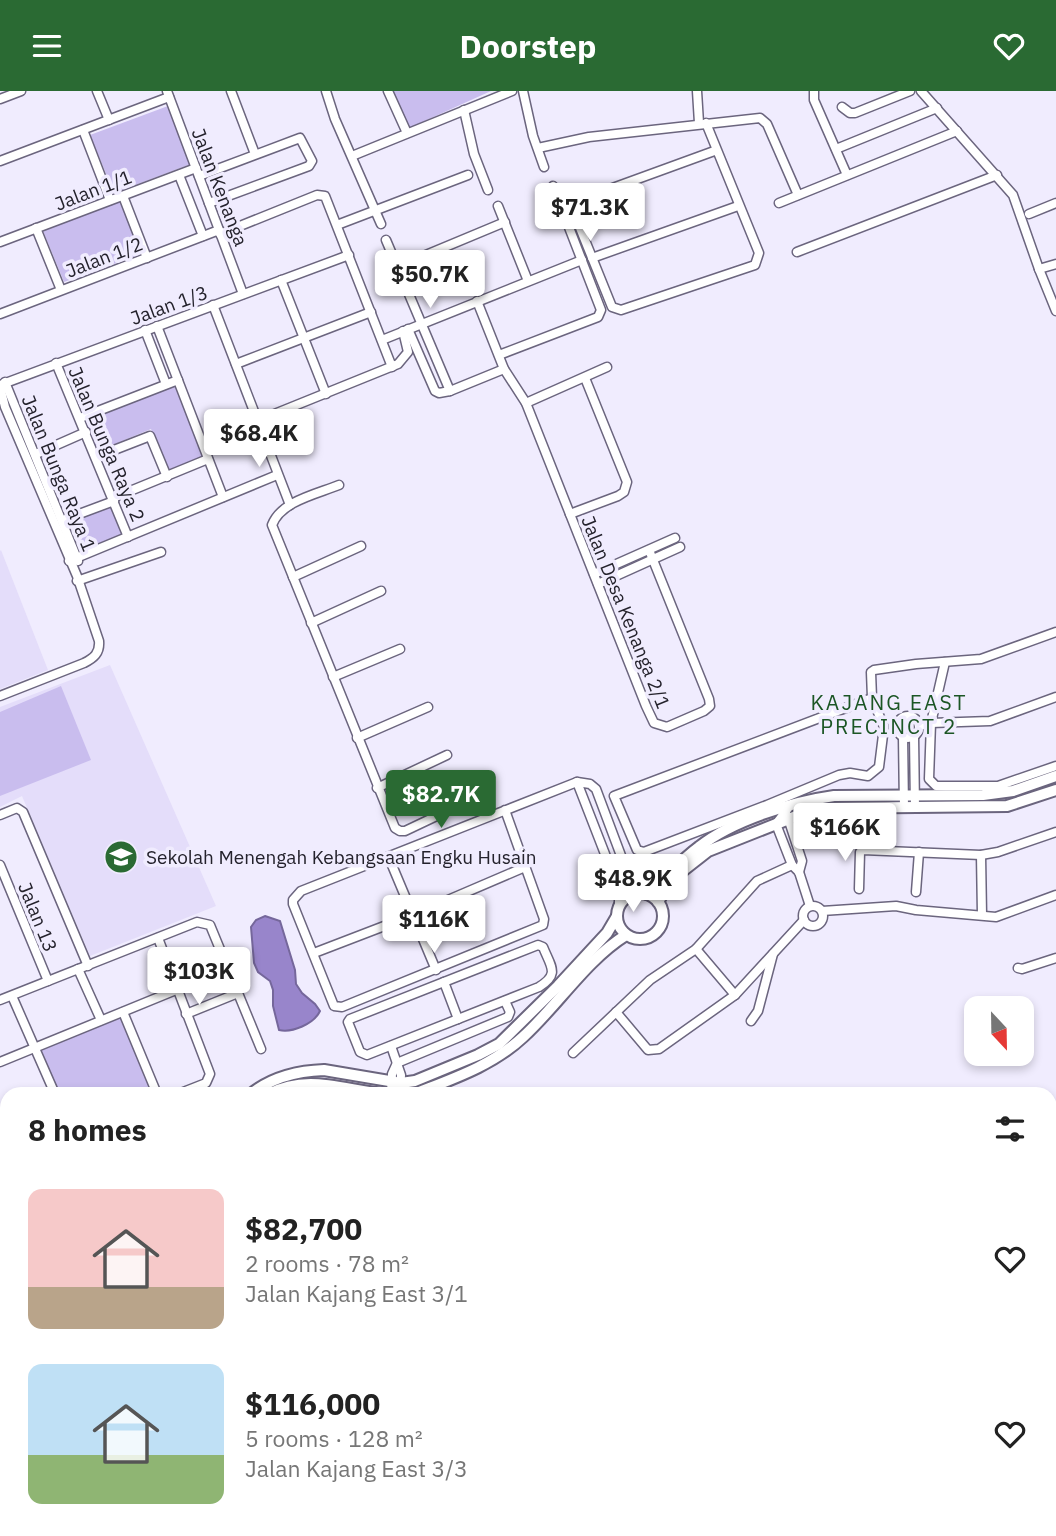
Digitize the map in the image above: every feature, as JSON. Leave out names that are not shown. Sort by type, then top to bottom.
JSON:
[{"type":"street","points":[[0,99],[21,91]]},
{"type":"street","points":[[97,91],[108,120]]},
{"type":"street","points":[[231,91],[255,155]]},
{"type":"street","points":[[326,91],[381,224]]},
{"type":"street","points":[[388,91],[407,133]]},
{"type":"street","points":[[352,156],[512,91]]},
{"type":"street","points":[[523,91],[533,136],[544,167]]},
{"type":"street","points":[[698,91],[703,123],[717,150],[759,253],[755,265],[621,310],[612,307],[572,208],[577,201],[717,150]]},
{"type":"street","points":[[814,91],[814,100],[847,176]]},
{"type":"street","points":[[842,107],[855,113],[910,91]]},
{"type":"street","points":[[921,91],[1013,195],[1056,311]]},
{"type":"street","points":[[0,161],[168,94]]},
{"type":"street","name":"Jalan Kenanga","points":[[168,94],[243,294]]},
{"type":"street","points":[[836,149],[937,108]]},
{"type":"street","points":[[464,110],[474,154],[488,190]]},
{"type":"street","points":[[538,148],[589,137],[760,118],[764,119],[798,195]]},
{"type":"street","points":[[83,130],[110,200]]},
{"type":"street","points":[[779,203],[957,131]]},
{"type":"street","name":"Jalan 1/1","points":[[0,242],[179,174],[198,172],[303,139],[312,160],[309,166],[209,203]]},
{"type":"street","points":[[179,174],[203,236]]},
{"type":"street","points":[[392,367],[337,225],[468,175]]},
{"type":"street","points":[[797,251],[997,175]]},
{"type":"street","points":[[499,355],[598,317],[601,310],[553,186]]},
{"type":"street","name":"Jalan 1/2","points":[[0,314],[317,195],[325,196],[337,225]]},
{"type":"street","points":[[123,196],[147,258]]},
{"type":"street","points":[[1029,214],[1056,203]]},
{"type":"street","points":[[498,206],[528,281]]},
{"type":"street","points":[[592,258],[738,206]]},
{"type":"street","points":[[397,267],[505,222]]},
{"type":"street","points":[[36,228],[61,290]]},
{"type":"street","points":[[386,240],[450,391]]},
{"type":"street","name":"Jalan 1/3","points":[[2,385],[349,255]]},
{"type":"street","points":[[382,340],[582,260]]},
{"type":"street","points":[[1039,269],[1056,264]]},
{"type":"street","points":[[281,280],[326,394]]},
{"type":"street","name":"Jalan Desa Kenanga 2/1","points":[[477,301],[504,369],[526,403],[654,723],[667,727],[710,706],[653,559]]},
{"type":"street","points":[[213,305],[290,505]]},
{"type":"street","points":[[236,364],[371,313]]},
{"type":"street","points":[[158,326],[223,497]]},
{"type":"street","points":[[145,330],[166,384]]},
{"type":"street","points":[[257,421],[392,367],[408,352],[405,330]]},
{"type":"street","points":[[405,330],[435,391],[442,394],[504,369]]},
{"type":"street","name":"Jalan Bunga Raya 2","points":[[56,363],[128,537]]},
{"type":"street","points":[[526,403],[607,367]]},
{"type":"street","name":"Jalan Desa Kenanga 2/1","points":[[570,514],[624,492],[628,482],[585,378]]},
{"type":"street","points":[[80,418],[178,380]]},
{"type":"street","points":[[0,696],[84,663],[97,653],[99,641],[77,579],[3,408],[2,385]]},
{"type":"street","name":"Jalan Bunga Raya 1","points":[[2,385],[36,454],[79,558],[77,579]]},
{"type":"street","points":[[36,454],[86,432]]},
{"type":"street","points":[[96,457],[150,436],[167,477]]},
{"type":"street","points":[[63,520],[208,459]]},
{"type":"street","points":[[69,561],[277,475]]},
{"type":"street","points":[[339,485],[290,505],[279,513],[272,525],[395,828],[405,831],[464,803]]},
{"type":"street","points":[[594,574],[675,538]]},
{"type":"street","points":[[293,577],[361,546]]},
{"type":"street","points":[[598,584],[680,547]]},
{"type":"street","points":[[649,550],[653,559]]},
{"type":"street","points":[[77,579],[161,552]]},
{"type":"street","points":[[312,623],[381,591]]},
{"type":"street","points":[[872,698],[614,796],[637,850],[644,852],[839,775],[850,773],[868,776],[874,773],[879,767],[884,727],[872,698],[871,672],[874,670],[981,659],[1056,632]]},
{"type":"street","points":[[333,677],[400,649]]},
{"type":"street","points":[[945,661],[931,723],[929,779],[936,786],[998,786],[1056,766]]},
{"type":"street","points":[[909,802],[914,736],[919,726],[931,723],[990,721],[1056,697]]},
{"type":"street","points":[[357,738],[428,707]]},
{"type":"street","points":[[897,727],[901,718],[908,716],[916,720],[919,726]]},
{"type":"street","points":[[884,727],[897,727]]},
{"type":"street","points":[[897,727],[903,736],[909,802]]},
{"type":"street","points":[[903,736],[914,736]]},
{"type":"street","points":[[377,788],[447,755]]},
{"type":"street","points":[[619,903],[641,894],[715,836],[780,817],[826,808],[1013,791],[1056,776]]},
{"type":"street","points":[[259,1087],[281,1076],[313,1070],[395,1085],[415,1081],[499,1044],[607,933],[617,916],[619,890],[577,782]]},
{"type":"street","points":[[505,810],[544,919],[543,925],[539,929],[342,1007],[334,1006],[295,910],[293,900],[296,895],[301,891],[389,858],[505,810],[577,782],[590,784],[596,789],[641,894],[658,902],[663,915],[659,929],[648,938],[640,939],[626,935],[621,930],[617,916]]},
{"type":"street","points":[[561,788],[576,793],[584,801]]},
{"type":"street","points":[[658,902],[668,885],[708,851],[780,817],[791,805],[834,796],[1007,806],[1056,790]]},
{"type":"street","points":[[0,815],[18,808],[23,812],[88,966]]},
{"type":"street","points":[[573,1053],[650,980],[696,949],[757,881],[774,871],[796,869],[802,861],[780,817]]},
{"type":"street","points":[[780,817],[810,906]]},
{"type":"street","points":[[859,889],[862,851],[981,855],[998,852],[1056,832]]},
{"type":"street","points":[[916,892],[919,852]]},
{"type":"street","points":[[981,855],[982,915]]},
{"type":"street","points":[[389,858],[436,970]]},
{"type":"street","name":"Jalan 13","points":[[0,865],[48,981]]},
{"type":"street","points":[[314,953],[413,915],[525,867]]},
{"type":"street","points":[[810,906],[818,907],[822,911],[896,906],[916,911],[996,916],[1056,895]]},
{"type":"street","points":[[616,1012],[649,1049],[654,1051],[735,995],[804,920],[804,912],[810,906]]},
{"type":"street","points":[[804,920],[810,925],[816,925],[822,920],[822,911]]},
{"type":"street","points":[[1,999],[197,922],[211,925],[261,1049]]},
{"type":"street","points":[[432,1087],[471,1072],[499,1056],[522,1038],[594,962],[626,935]]},
{"type":"street","points":[[158,938],[210,1074],[206,1083],[196,1087]]},
{"type":"street","points":[[538,945],[543,947],[553,972],[550,980],[538,988],[367,1055],[360,1052],[348,1020],[538,945]]},
{"type":"street","points":[[696,949],[735,995]]},
{"type":"street","points":[[751,1021],[758,1011],[773,951]]},
{"type":"street","points":[[1018,968],[1056,958]]},
{"type":"street","points":[[78,969],[102,1020]]},
{"type":"street","points":[[443,982],[458,1019]]},
{"type":"street","points":[[538,988],[558,986]]},
{"type":"street","points":[[0,1062],[176,990]]},
{"type":"street","points":[[186,1014],[238,993]]},
{"type":"street","points":[[12,996],[52,1087]]},
{"type":"street","points":[[397,1063],[508,1017],[510,1012],[505,1001]]},
{"type":"street","points":[[123,1012],[155,1087]]},
{"type":"street","points":[[390,1046],[397,1063],[395,1085]]},
{"type":"street","points":[[288,1087],[325,1083],[347,1087]]},
{"type":"shaded area","points":[[391,91],[491,91],[409,128]]},
{"type":"shaded area","points":[[168,106],[191,164],[114,193],[90,135]]},
{"type":"shaded area","points":[[120,201],[141,254],[64,282],[43,231]]},
{"type":"shaded area","points":[[176,384],[204,457],[169,471],[151,429],[98,451],[85,421]]},
{"type":"shaded area","points":[[112,505],[123,534],[82,550],[69,522]]},
{"type":"shaded area","points":[[0,551],[48,670],[0,689]]},
{"type":"shaded area","name":"Sekolah Menengah Kebangsaan Engku Husain","points":[[110,665],[216,906],[90,956],[22,796],[0,807],[0,707]]},
{"type":"shaded area","points":[[61,686],[91,760],[0,796],[0,712]]},
{"type":"shaded area","points":[[265,916],[280,921],[295,970],[296,984],[320,1011],[308,1024],[296,1029],[279,1030],[270,981],[258,972],[254,963],[251,927],[256,920]]},
{"type":"shaded area","points":[[120,1016],[149,1087],[56,1087],[41,1050]]},
{"type":"place","name":"Sekolah Menengah Kebangsaan Engku Husain","points":[[121,857]]},
{"type":"district","name":"KAJANG EAST PRECINCT 2","points":[[889,715]]}]
